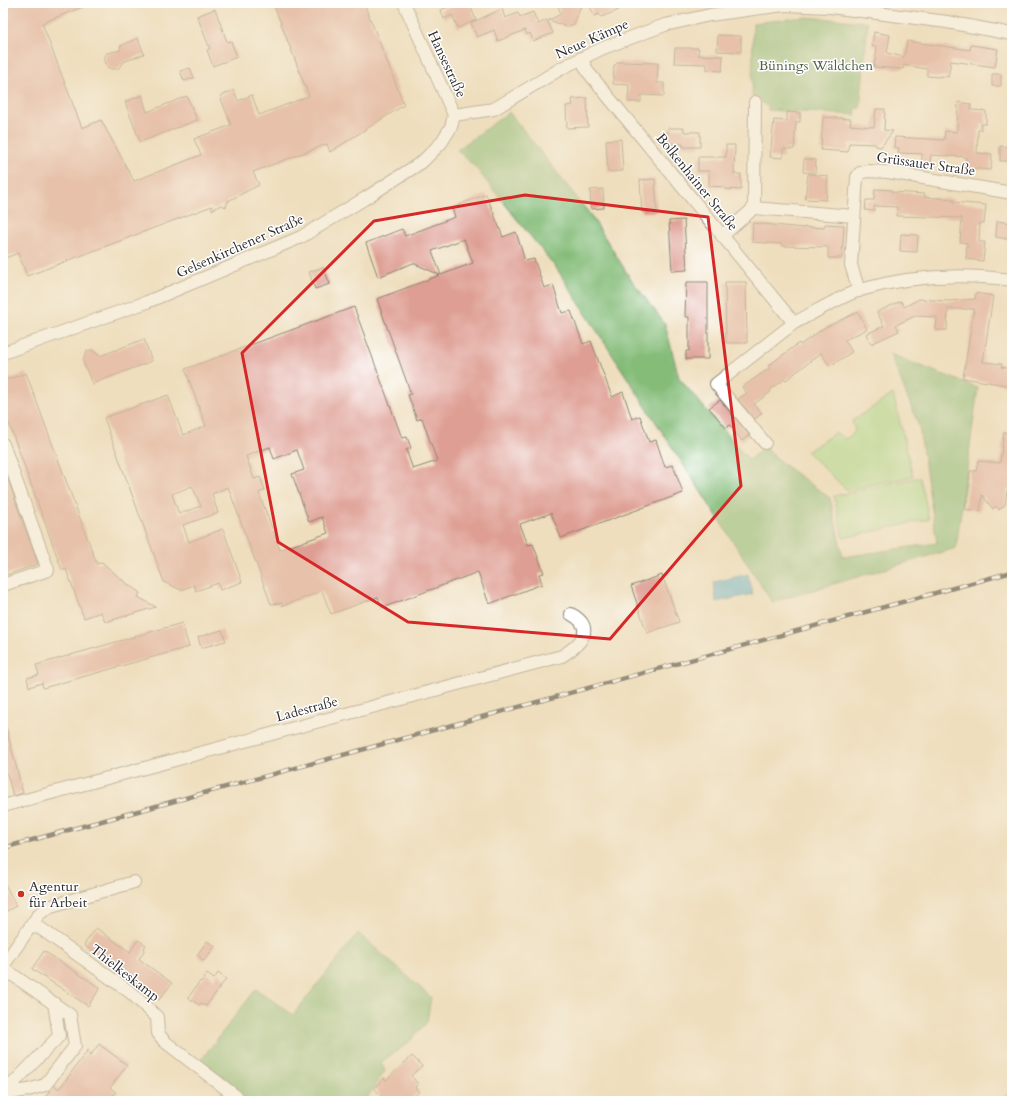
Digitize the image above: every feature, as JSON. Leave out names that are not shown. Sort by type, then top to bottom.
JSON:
[{"type":"street","name":"Hansestraße","points":[[404,3],[454,115]]},
{"type":"street","name":"Neue Kämpe","points":[[454,115],[494,109],[581,58],[625,39],[709,9],[784,5],[855,6],[1012,34]]},
{"type":"street","name":"Bolkenhainer Straße","points":[[581,58],[588,72],[794,323]]},
{"type":"street","points":[[754,208],[755,102]]},
{"type":"street","name":"Gelsenkirchener Straße","points":[[3,353],[160,297],[301,237],[422,162],[441,143],[451,127],[454,115]]},
{"type":"street","name":"Grüssauer Straße","points":[[859,291],[851,265],[857,177],[860,173],[867,171],[888,172],[1012,193]]},
{"type":"street","points":[[722,236],[754,208],[854,216]]},
{"type":"street","points":[[765,443],[716,384],[794,323],[859,291],[896,283],[935,278],[982,276],[1012,280]]},
{"type":"street","points":[[3,444],[48,570],[3,585]]},
{"type":"street","name":"Ladestraße","points":[[3,806],[562,656],[576,647],[583,637],[584,628],[580,619],[571,614]]},
{"type":"street","points":[[3,1094],[28,1090],[45,1085],[76,1046],[70,1015],[3,967],[39,914],[51,906],[134,882]]},
{"type":"street","name":"Thielkeskamp","points":[[30,927],[40,928],[130,992],[157,1017],[158,1033],[164,1041],[242,1101]]},
{"type":"street","points":[[3,1094],[60,1036],[54,1003]]},
{"type":"highlighted area","points":[[525,195],[708,217],[741,486],[610,639],[408,622],[278,542],[242,353],[374,221]]},
{"type":"green space","name":"Bünings Wäldchen","points":[[806,17],[868,22],[860,108],[856,108],[855,115],[768,110],[768,106],[763,104],[758,96],[752,96],[753,23]]},
{"type":"green space","points":[[509,112],[592,217],[630,278],[665,324],[679,378],[749,460],[764,446],[783,464],[830,498],[843,557],[937,543],[919,426],[890,354],[978,388],[956,548],[772,602],[557,269],[475,167],[457,150]]},
{"type":"green space","points":[[893,394],[913,476],[847,490],[807,452],[836,432],[844,439],[850,437],[855,431],[852,421]]},
{"type":"green space","points":[[920,477],[929,519],[843,538],[834,496]]},
{"type":"green space","points":[[358,933],[431,997],[427,1022],[407,1044],[381,1062],[385,1071],[365,1101],[215,1101],[230,1082],[201,1060],[256,989],[293,1015]]},
{"type":"water","points":[[748,574],[753,594],[716,602],[714,582]]},
{"type":"building","points":[[3,3],[93,3],[42,23],[82,128],[101,120],[134,181],[201,155],[194,139],[231,125],[220,96],[234,90],[238,101],[252,95],[259,115],[309,96],[273,3],[364,3],[404,105],[330,152],[327,144],[253,172],[259,185],[228,201],[226,207],[221,205],[212,210],[212,206],[27,276],[18,253],[3,259]]},
{"type":"building","points":[[457,3],[469,3],[476,20],[458,28],[452,15],[444,19],[441,10]]},
{"type":"building","points":[[557,3],[582,3],[574,24],[567,27],[549,20],[561,14]]},
{"type":"building","points":[[589,3],[616,3],[619,10],[601,17],[599,14],[594,16]]},
{"type":"building","points":[[215,9],[227,42],[231,41],[237,57],[213,66],[207,50],[210,49],[197,16]]},
{"type":"building","points":[[502,9],[505,18],[518,13],[520,17],[533,12],[538,24],[547,20],[553,33],[533,41],[530,33],[527,35],[525,30],[498,41],[494,30],[477,37],[471,23]]},
{"type":"building","points":[[874,32],[890,35],[887,53],[904,57],[907,41],[970,50],[971,45],[998,49],[995,67],[951,61],[948,77],[939,77],[927,76],[927,69],[904,65],[903,69],[874,67],[877,47],[872,46]]},
{"type":"building","points":[[718,35],[741,36],[741,52],[717,51]]},
{"type":"building","points":[[138,38],[144,54],[123,62],[118,69],[111,69],[107,67],[104,58],[107,53],[121,50],[120,46]]},
{"type":"building","points":[[675,48],[699,48],[698,55],[723,56],[722,71],[707,70],[707,64],[674,63]]},
{"type":"building","points":[[618,62],[658,63],[657,83],[664,83],[664,96],[641,95],[641,102],[628,102],[629,85],[613,84],[614,66]]},
{"type":"building","points":[[190,68],[194,78],[184,81],[180,71]]},
{"type":"building","points":[[992,74],[1001,74],[1001,86],[992,86]]},
{"type":"building","points":[[142,95],[147,112],[187,96],[197,120],[140,142],[125,102]]},
{"type":"building","points":[[587,98],[588,127],[567,128],[566,106],[573,105],[572,99]]},
{"type":"building","points":[[958,102],[971,104],[971,110],[986,111],[986,124],[981,124],[981,130],[978,130],[977,153],[992,154],[991,170],[965,168],[966,157],[931,155],[930,163],[922,163],[922,154],[898,153],[899,148],[894,148],[895,137],[944,140],[945,131],[957,132]]},
{"type":"building","points":[[876,109],[885,109],[884,130],[893,131],[881,147],[876,146],[875,144],[849,143],[848,152],[821,150],[823,117],[851,119],[850,125],[874,127]]},
{"type":"building","points":[[787,112],[800,113],[800,122],[796,122],[794,149],[783,149],[783,158],[770,157],[774,120],[787,121]]},
{"type":"building","points":[[668,128],[684,128],[684,132],[700,132],[700,147],[683,147],[683,144],[667,143]]},
{"type":"building","points":[[621,139],[623,171],[608,172],[606,140]]},
{"type":"building","points":[[726,145],[735,145],[734,174],[741,174],[741,190],[709,186],[709,171],[698,171],[698,157],[726,157]]},
{"type":"building","points":[[1000,146],[1012,147],[1011,161],[1000,161]]},
{"type":"building","points":[[804,159],[816,160],[815,173],[803,172]]},
{"type":"building","points":[[808,174],[828,176],[826,200],[805,199]]},
{"type":"building","points":[[655,179],[657,212],[642,212],[640,180]]},
{"type":"building","points":[[603,189],[604,208],[591,209],[590,190]]},
{"type":"building","points":[[875,189],[892,190],[892,192],[925,194],[924,197],[953,199],[953,202],[986,205],[984,223],[980,223],[979,242],[985,242],[983,261],[966,259],[967,243],[960,242],[962,218],[896,216],[897,207],[874,206],[874,211],[865,210],[866,200],[874,200]]},
{"type":"building","points":[[486,194],[503,237],[516,232],[525,261],[534,259],[544,288],[553,285],[562,313],[571,311],[583,344],[591,341],[612,397],[623,392],[632,419],[640,416],[649,442],[656,440],[665,467],[673,465],[683,493],[561,538],[551,513],[520,524],[528,545],[533,544],[544,573],[539,574],[542,584],[489,604],[478,572],[382,608],[378,597],[331,614],[322,591],[282,606],[282,603],[271,604],[228,487],[212,494],[218,513],[183,525],[189,542],[223,529],[242,582],[220,590],[218,583],[196,591],[194,585],[181,590],[164,582],[104,418],[168,395],[183,435],[206,426],[185,369],[354,307],[402,438],[407,437],[411,448],[406,450],[413,469],[437,461],[422,418],[417,420],[408,395],[411,394],[377,299],[440,275],[413,263],[378,277],[366,243],[402,229],[405,236],[455,217],[452,208]],"holes":[[[464,239],[473,263],[441,275],[432,251]],[[270,447],[274,459],[297,450],[304,470],[292,474],[309,522],[322,517],[328,533],[280,550],[259,493],[265,490],[260,477],[254,479],[246,456]],[[192,486],[201,506],[179,514],[172,494]]]},
{"type":"building","points":[[684,220],[687,270],[672,271],[669,221]]},
{"type":"building","points":[[997,221],[1012,223],[1012,240],[996,237]]},
{"type":"building","points":[[753,223],[804,228],[824,228],[825,224],[844,225],[842,258],[828,258],[828,247],[782,246],[782,244],[752,242]]},
{"type":"building","points":[[901,234],[918,235],[917,252],[900,251]]},
{"type":"building","points":[[323,267],[330,284],[315,289],[309,272]]},
{"type":"building","points":[[686,282],[708,282],[708,359],[686,359],[686,351],[689,351],[689,317],[685,317]]},
{"type":"building","points":[[725,282],[746,282],[747,343],[726,343]]},
{"type":"building","points":[[976,293],[993,296],[983,362],[1002,364],[1001,367],[1012,369],[1012,386],[963,378],[974,309],[948,309],[947,330],[936,330],[937,317],[915,316],[896,325],[899,331],[871,344],[866,334],[884,326],[877,312],[901,301],[904,307],[919,299],[948,301],[975,299]]},
{"type":"building","points":[[858,312],[867,329],[845,340],[852,352],[830,366],[821,353],[786,380],[785,379],[770,390],[771,392],[754,404],[762,413],[755,419],[738,399],[747,393],[742,387],[770,368],[768,366],[799,343],[800,345],[824,328]]},
{"type":"building","points":[[144,339],[152,361],[92,384],[83,361],[86,352],[92,350],[100,356]]},
{"type":"building","points":[[26,373],[97,564],[102,562],[122,580],[140,593],[138,597],[156,607],[105,622],[101,612],[84,618],[66,569],[62,570],[3,407],[3,381]]},
{"type":"building","points":[[720,400],[749,435],[742,441],[730,425],[726,428],[709,408]]},
{"type":"building","points":[[1004,432],[1012,433],[1012,486],[1007,491],[1005,505],[999,510],[996,506],[993,509],[982,495],[980,511],[965,509],[970,471],[976,471],[978,461],[1000,463]]},
{"type":"building","points":[[3,466],[38,564],[3,576]]},
{"type":"building","points":[[662,575],[679,622],[647,633],[631,586]]},
{"type":"building","points":[[182,623],[189,647],[43,688],[42,683],[29,687],[27,678],[39,675],[36,665]]},
{"type":"building","points":[[222,630],[226,641],[201,648],[198,637]]},
{"type":"building","points":[[3,727],[6,727],[23,793],[13,796],[3,758]]},
{"type":"building","points":[[3,880],[16,906],[3,913]]},
{"type":"building","points":[[96,928],[130,952],[138,940],[146,945],[139,959],[172,983],[159,1000],[84,945]]},
{"type":"building","points":[[207,941],[215,946],[204,961],[197,955]]},
{"type":"building","points":[[44,951],[100,988],[88,1006],[32,969]]},
{"type":"building","points":[[218,973],[226,979],[206,1006],[201,1003],[199,1005],[188,998],[207,974],[214,979]]},
{"type":"building","points":[[99,1044],[127,1065],[110,1088],[116,1092],[111,1099],[108,1097],[105,1101],[42,1101],[54,1085],[59,1089],[88,1050],[90,1056]]},
{"type":"building","points":[[412,1056],[422,1066],[411,1076],[418,1084],[415,1087],[419,1092],[409,1101],[386,1101],[374,1088],[384,1078],[386,1080]]},
{"type":"waterway","points":[[999,1101],[1012,1093]]},
{"type":"railway","points":[[3,848],[1012,572]]},
{"type":"place","name":"Agentur für Arbeit","points":[[21,894]]}]
